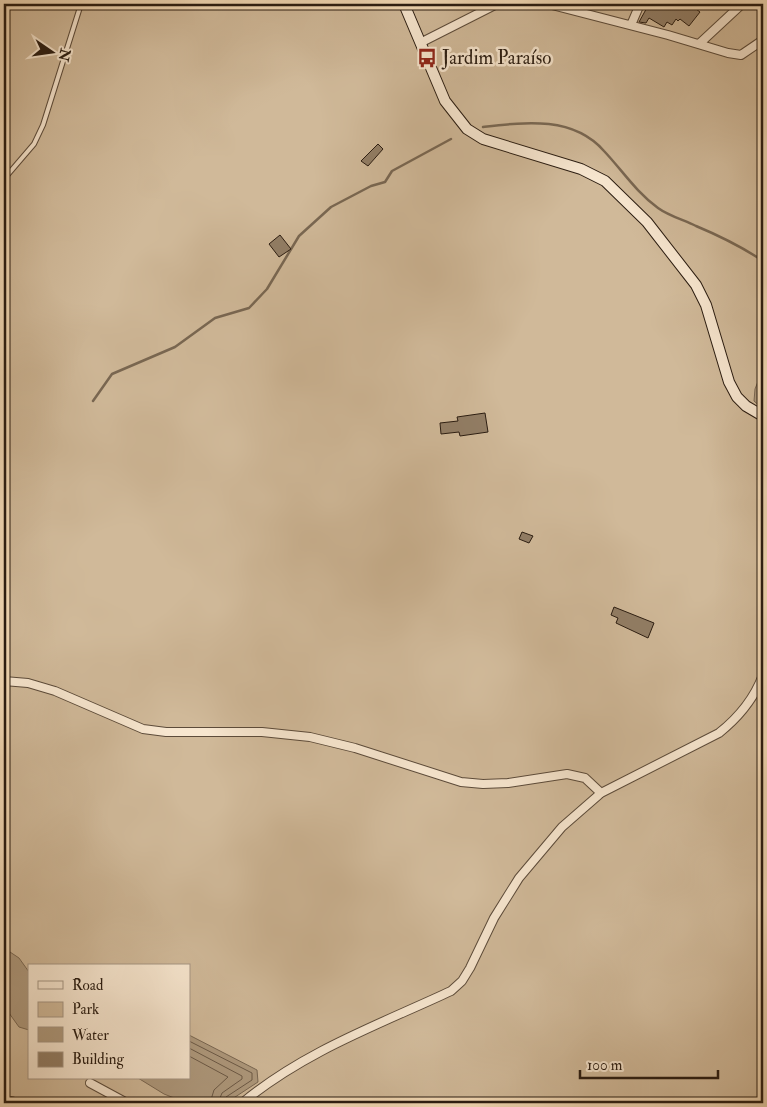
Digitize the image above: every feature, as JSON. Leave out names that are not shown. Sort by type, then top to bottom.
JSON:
[{"type":"main road","points":[[404,4],[445,101],[467,129],[483,139],[581,169],[605,181],[647,222],[696,285],[708,312],[729,382],[737,397],[746,406],[763,416]]},
{"type":"street","points":[[420,43],[497,4]]},
{"type":"street","points":[[548,4],[631,25],[728,53],[741,54],[763,40]]},
{"type":"street","points":[[631,25],[640,4]]},
{"type":"street","points":[[699,44],[742,4]]},
{"type":"street","points":[[242,1103],[270,1080],[308,1057],[451,991],[462,981],[470,968],[494,918],[519,878],[562,827],[601,793],[718,733],[734,721],[745,708],[763,675]]},
{"type":"street","points":[[4,681],[28,683],[55,691],[143,729],[166,732],[262,732],[310,738],[356,748],[461,782],[483,784],[562,774],[577,775],[585,778],[601,793]]},
{"type":"street","points":[[90,1082],[127,1103]]},
{"type":"lane","points":[[4,180],[34,144],[43,125],[81,4]]},
{"type":"path","points":[[4,1096],[44,1103]]},
{"type":"green space","points":[[8,4],[763,4],[763,1103],[4,1103],[4,19]]},
{"type":"water","points":[[759,379],[763,381],[763,409],[754,401],[755,389]]},
{"type":"water","points":[[4,948],[19,958],[28,971],[28,1030],[19,1027],[4,1006]]},
{"type":"water","points":[[190,1036],[257,1070],[258,1082],[226,1103],[187,1103],[164,1094],[141,1080],[190,1080]]},
{"type":"building","points":[[649,4],[664,4],[668,7],[670,4],[693,4],[692,6],[700,12],[689,26],[680,19],[678,21],[676,19],[672,25],[667,22],[664,27],[649,18],[646,23],[639,22]]},
{"type":"building","points":[[378,144],[383,149],[368,166],[361,161]]},
{"type":"building","points":[[280,235],[291,249],[279,257],[269,244]]},
{"type":"building","points":[[485,413],[488,432],[460,436],[459,432],[441,434],[440,423],[458,421],[457,417]]},
{"type":"building","points":[[522,532],[533,536],[529,543],[519,539]]},
{"type":"building","points":[[614,607],[654,623],[648,638],[616,623],[618,618],[611,615]]},
{"type":"waterway","points":[[483,127],[532,123],[548,124],[578,132],[592,140],[604,151],[636,188],[658,208],[731,242],[763,261]]},
{"type":"waterway","points":[[93,401],[112,374],[175,347],[215,318],[249,308],[267,289],[299,236],[331,207],[371,186],[385,182],[392,171],[451,139]]},
{"type":"place","name":"Jardim Paraíso","points":[[427,58]]}]
